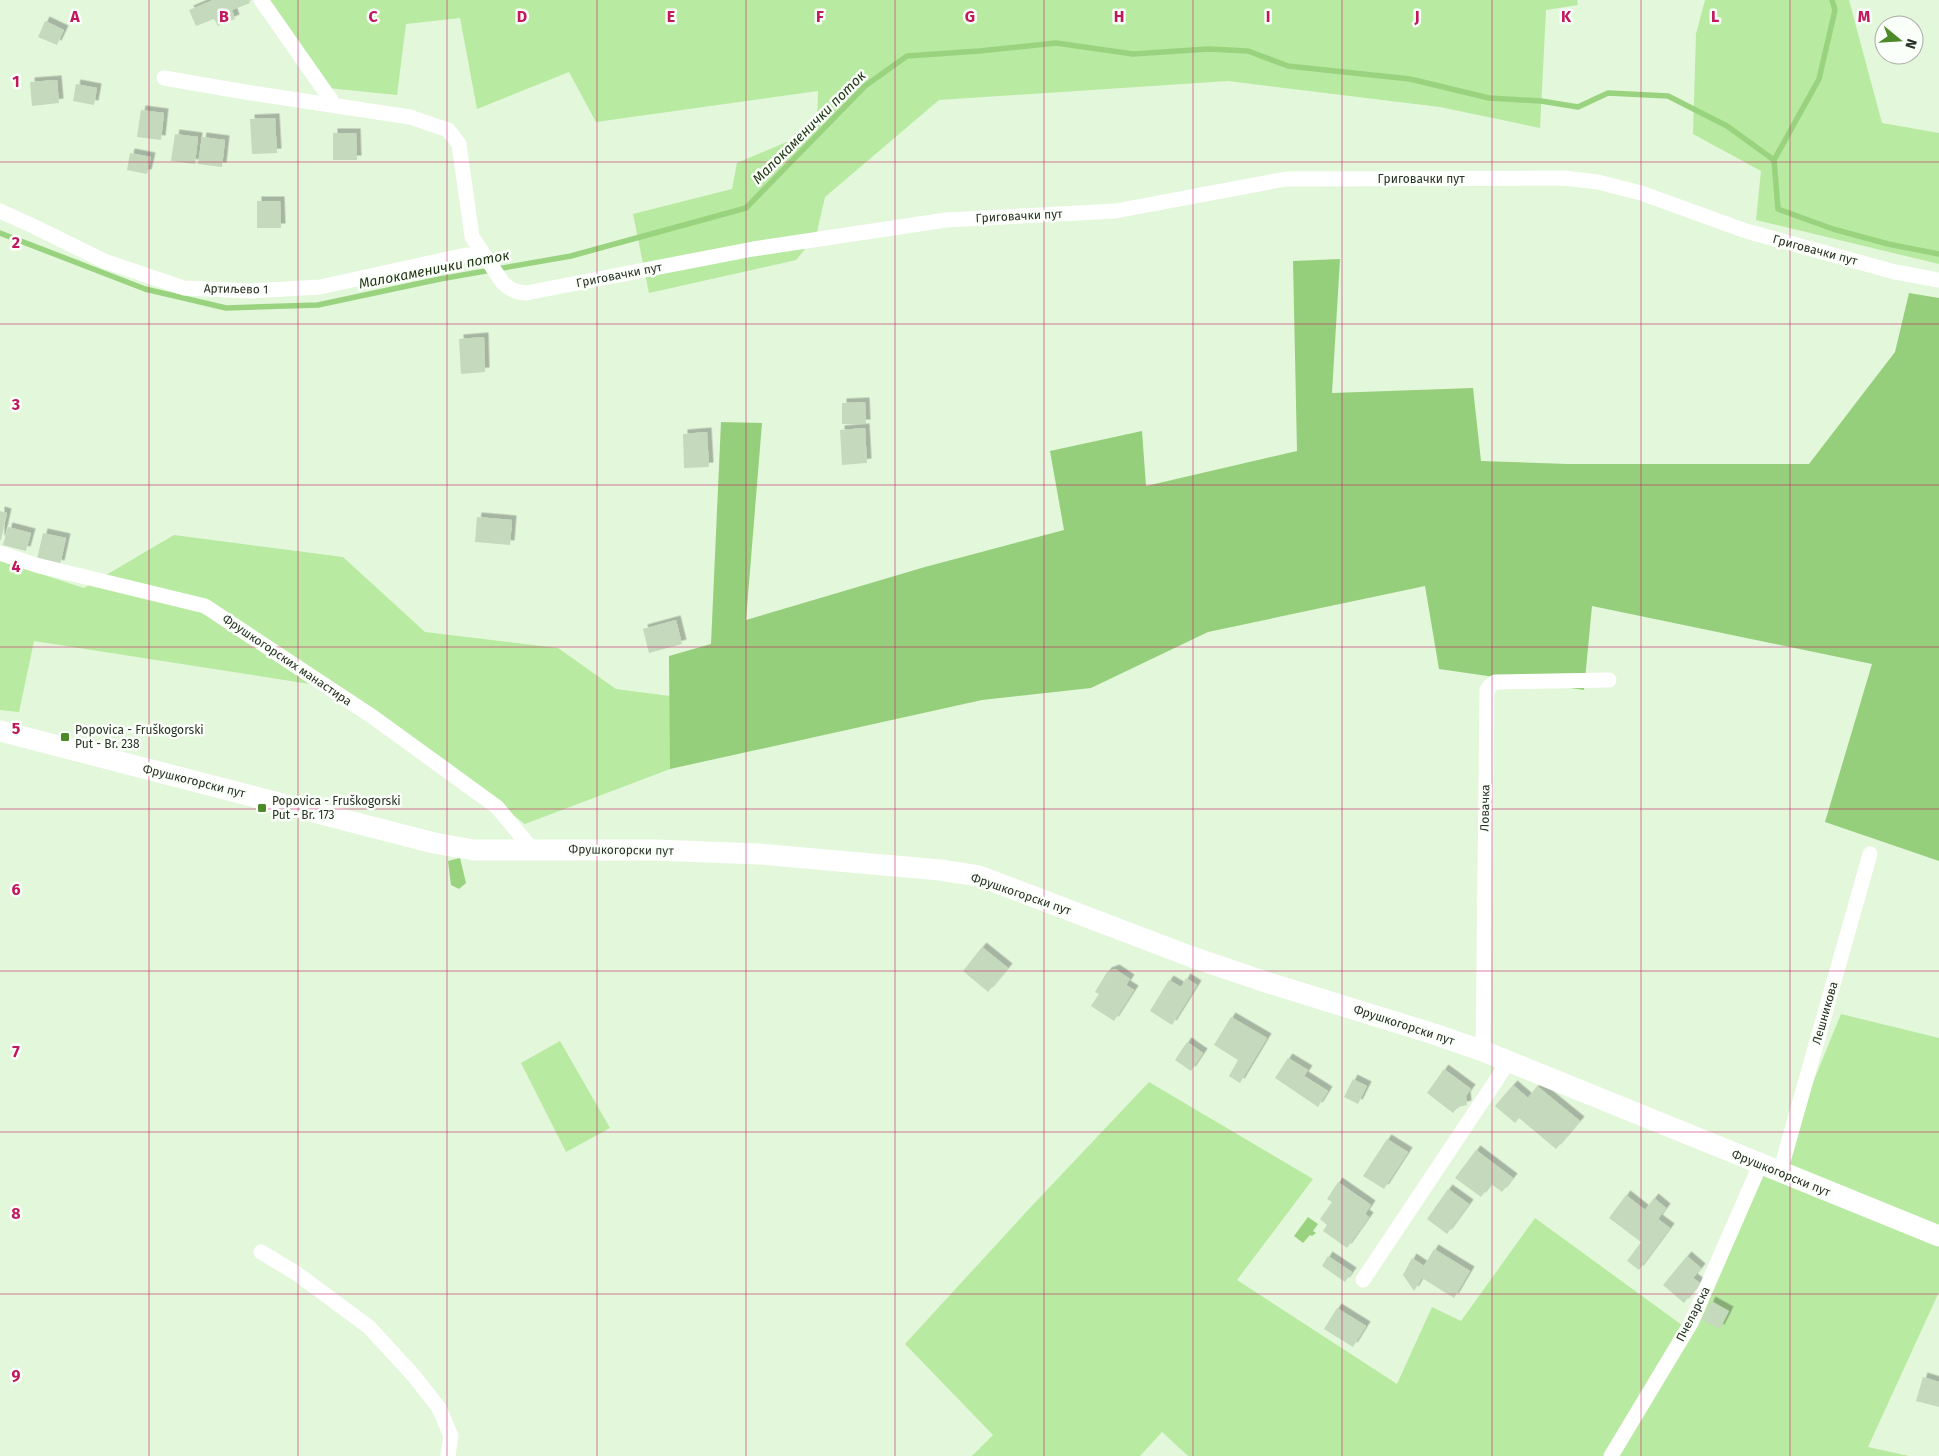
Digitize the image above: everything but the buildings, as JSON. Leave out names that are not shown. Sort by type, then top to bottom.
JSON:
[{"type":"street","points":[[261,0],[332,100],[332,104]]},
{"type":"street","name":"Григовачки пут","points":[[164,78],[410,117],[448,130],[459,144],[472,237],[503,283],[510,289],[526,292],[753,249],[946,220],[1115,211],[1286,179],[1563,178],[1598,182],[1641,193],[1746,231],[1895,272],[1939,280]]},
{"type":"street","name":"Артиљево 1","points":[[0,211],[104,261],[184,288],[251,291],[320,287],[466,255],[484,256]]},
{"type":"street","name":"Фрушкогорских манастира","points":[[0,553],[36,565],[205,606],[372,717],[498,807],[532,849]]},
{"type":"street","name":"Ловачка","points":[[1483,1051],[1487,690],[1496,682],[1610,680]]},
{"type":"street","name":"Фрушкогорски пут","points":[[0,731],[434,842],[474,850],[532,849],[759,854],[930,869],[978,876],[1192,957],[1434,1034],[1510,1061],[1760,1165],[1939,1236]]},
{"type":"street","name":"Лешникова","points":[[1780,1172],[1870,854]]},
{"type":"street","points":[[1363,1280],[1510,1061]]},
{"type":"street","name":"Пчеларска","points":[[1611,1456],[1691,1323],[1760,1165]]},
{"type":"street","points":[[261,1252],[296,1273],[369,1326],[408,1369],[439,1408],[451,1436],[448,1456]]},
{"type":"shaded area","points":[[262,0],[1577,0],[1578,5],[1546,10],[1540,128],[1440,107],[1228,81],[939,100],[825,197],[816,236],[796,260],[649,293],[633,214],[732,189],[737,163],[817,129],[818,91],[596,122],[569,72],[477,109],[460,18],[406,24],[397,95],[328,88]]},
{"type":"shaded area","points":[[1705,0],[1849,0],[1882,123],[1939,133],[1939,264],[1756,220],[1761,171],[1693,134],[1696,34]]},
{"type":"shaded area","points":[[1340,259],[1332,393],[1473,388],[1481,461],[1568,464],[1809,464],[1895,352],[1909,293],[1939,298],[1939,861],[1825,822],[1872,664],[1592,606],[1584,690],[1439,669],[1425,586],[1208,632],[1091,688],[982,700],[670,769],[669,656],[711,644],[721,422],[762,423],[746,620],[925,567],[1064,530],[1050,451],[1142,431],[1146,486],[1297,451],[1293,261]]},
{"type":"shaded area","points":[[174,535],[343,557],[425,632],[558,648],[616,689],[670,696],[670,769],[525,824],[342,689],[34,641],[19,712],[0,710],[0,561],[84,588]]},
{"type":"shaded area","points":[[460,858],[466,883],[459,889],[451,885],[448,861]]},
{"type":"shaded area","points":[[1841,1014],[1939,1038],[1939,1292],[1868,1447],[1909,1456],[1188,1456],[1162,1432],[1140,1456],[972,1456],[993,1435],[905,1344],[1149,1082],[1313,1179],[1237,1280],[1397,1384],[1432,1307],[1461,1321],[1535,1218],[1686,1328],[1757,1155],[1781,1161]]},
{"type":"shaded area","points":[[560,1041],[610,1128],[566,1152],[521,1063]]},
{"type":"shaded area","points":[[1308,1217],[1318,1224],[1313,1231],[1316,1233],[1312,1236],[1310,1235],[1303,1243],[1294,1236]]},
{"type":"waterway","points":[[1774,160],[1819,79],[1835,10],[1832,0]]},
{"type":"waterway","name":"Малокаменички поток","points":[[0,233],[145,289],[226,308],[318,305],[440,279],[571,256],[746,208],[865,86],[907,56],[1056,43],[1133,54],[1208,49],[1248,51],[1288,66],[1410,79],[1489,98],[1541,101],[1578,107],[1608,93],[1668,96],[1727,126],[1774,160],[1778,209],[1833,229],[1888,244],[1939,254]]},
{"type":"place","name":"Popovica - Fruškogorski Put - Br. 238","points":[[65,737]]},
{"type":"place","name":"Popovica - Fruškogorski Put - Br. 173","points":[[262,808]]}]
